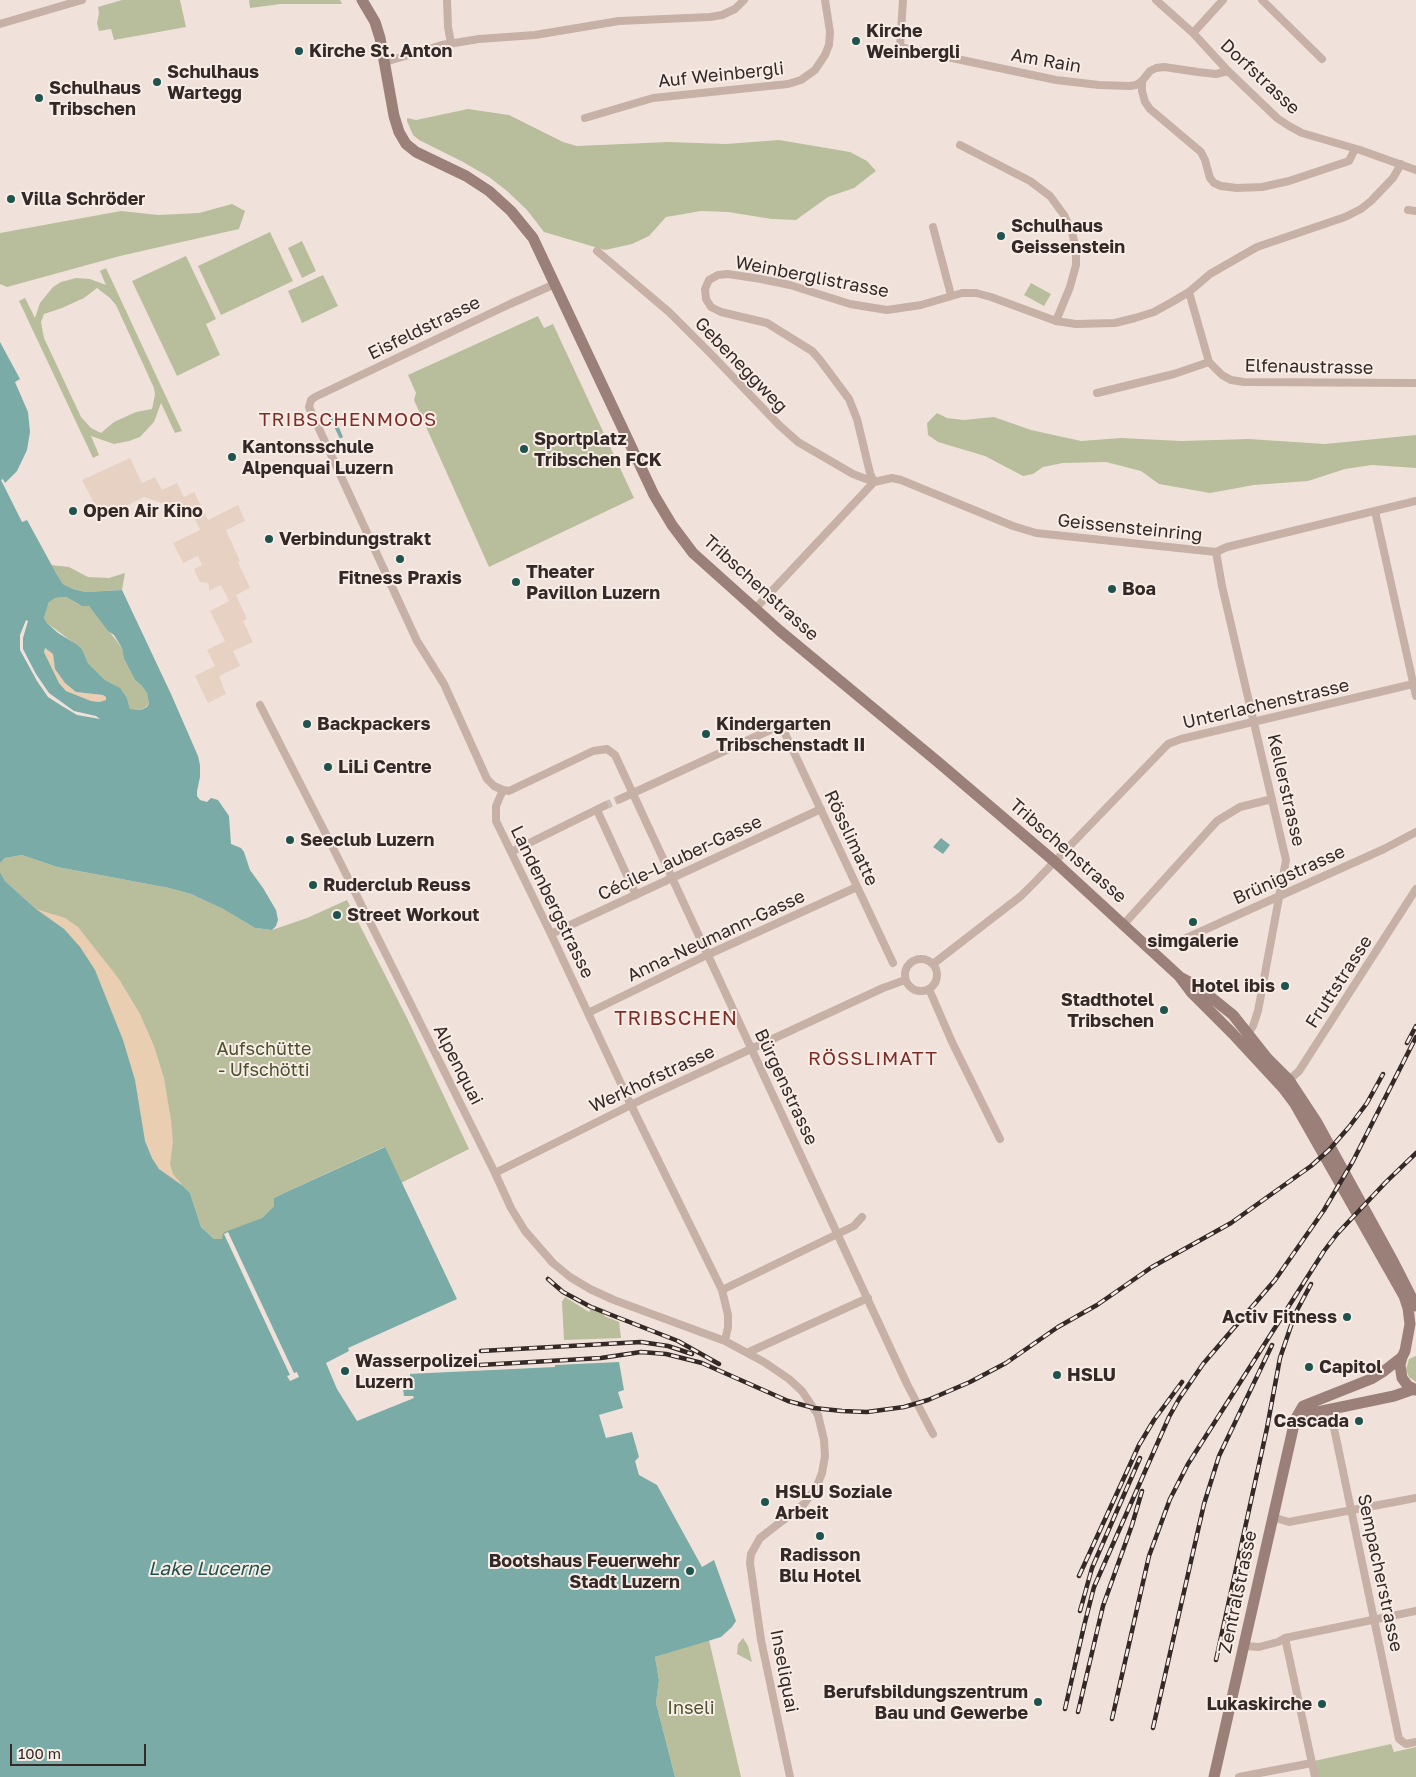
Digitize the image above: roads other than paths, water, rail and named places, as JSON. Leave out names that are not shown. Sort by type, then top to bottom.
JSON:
[{"type":"street","points":[[0,24],[82,0]]},
{"type":"street","points":[[362,0],[375,22],[385,62],[451,43],[479,39],[535,35],[619,21],[722,15],[735,9],[744,0]]},
{"type":"street","points":[[448,0],[448,27],[451,43]]},
{"type":"street","name":"Auf Weinbergli","points":[[585,118],[653,98],[788,84],[801,80],[815,70],[825,56],[829,45],[830,32],[825,0]]},
{"type":"street","name":"Am Rain","points":[[903,0],[900,47],[1063,81],[1130,86],[1142,81],[1150,71],[1156,68],[1164,67],[1216,74],[1228,71]]},
{"type":"street","name":"Dorfstrasse","points":[[1156,0],[1192,33],[1277,118],[1289,126],[1302,134],[1355,148],[1416,170]]},
{"type":"street","points":[[1192,33],[1223,0]]},
{"type":"street","points":[[1262,0],[1322,59]]},
{"type":"street","name":"Tribschenstrasse","points":[[385,62],[394,116],[399,132],[406,144],[416,152],[466,176],[488,190],[511,211],[533,238],[654,495],[672,526],[697,557],[755,609],[1054,861],[1179,976],[1233,1034],[1286,1084]]},
{"type":"street","points":[[1142,81],[1144,97],[1150,109],[1201,152],[1210,178],[1214,183],[1221,186],[1237,188],[1262,187],[1289,181],[1349,161],[1355,148]]},
{"type":"street","points":[[960,144],[1030,181],[1050,196],[1064,215],[1074,241],[1076,265],[1070,287],[1056,321]]},
{"type":"street","name":"Weinberglistrasse","points":[[874,482],[870,473],[857,419],[849,399],[820,360],[812,352],[767,323],[721,312],[711,307],[706,299],[706,289],[709,280],[718,275],[728,274],[790,285],[850,304],[887,310],[921,305],[951,295],[976,293],[1056,321],[1095,324],[1135,318],[1154,312],[1189,292],[1210,274],[1256,247],[1361,209],[1393,178],[1401,164]]},
{"type":"street","points":[[933,227],[951,295]]},
{"type":"street","name":"Gebeneggweg","points":[[597,251],[669,312],[779,425],[798,442],[853,474],[874,482]]},
{"type":"street","name":"Eisfeldstrasse","points":[[503,790],[494,786],[487,779],[444,684],[417,641],[310,410],[310,404],[315,397],[492,312],[555,284]]},
{"type":"street","points":[[1097,393],[1163,378],[1209,362],[1189,292]]},
{"type":"street","name":"Elfenaustrasse","points":[[1209,362],[1231,380],[1244,382],[1416,383]]},
{"type":"street","name":"Geissensteinring","points":[[874,482],[892,478],[901,480],[1013,526],[1036,533],[1216,552],[1227,546],[1416,501]]},
{"type":"street","points":[[755,609],[874,482]]},
{"type":"street","points":[[1375,511],[1416,696]]},
{"type":"street","name":"Kellerstrasse","points":[[1216,552],[1286,860],[1258,1011],[1248,1034]]},
{"type":"street","name":"Unterlachenstrasse","points":[[1054,861],[1168,744],[1181,738],[1413,684]]},
{"type":"street","name":"Alpenquai","points":[[260,705],[495,1172],[511,1208],[525,1231],[544,1254],[570,1277],[607,1297],[725,1340],[749,1352],[789,1379],[807,1397],[820,1421],[824,1440],[825,1456],[822,1473],[814,1492],[798,1508],[760,1538],[751,1554],[750,1571]]},
{"type":"street","name":"Rösslimatte","points":[[632,793],[781,725],[893,963]]},
{"type":"street","name":"Bürgenstrasse","points":[[503,790],[509,791],[593,751],[607,749],[615,755],[907,1384],[932,1434]]},
{"type":"street","name":"Landenbergstrasse","points":[[503,790],[496,806],[496,821],[631,1105],[722,1290],[728,1315],[725,1340]]},
{"type":"street","points":[[620,799],[632,793]]},
{"type":"street","points":[[1124,924],[1217,821],[1240,806],[1272,799]]},
{"type":"street","points":[[511,852],[600,808],[636,895]]},
{"type":"street","name":"Cécile-Lauber-Gasse","points":[[551,934],[821,809]]},
{"type":"street","name":"Brünigstrasse","points":[[1173,944],[1416,832]]},
{"type":"street","points":[[933,964],[1020,896],[1054,861]]},
{"type":"street","name":"Anna-Neumann-Gasse","points":[[588,1013],[707,955],[858,888]]},
{"type":"street","name":"Fruttstrasse","points":[[1286,1084],[1299,1071],[1416,889]]},
{"type":"street","points":[[924,959],[933,964],[937,978],[929,990],[914,990],[907,984],[905,980],[906,968],[914,960],[924,959]]},
{"type":"street","name":"Tribschenstrasse","points":[[1179,976],[1198,986],[1232,1016],[1286,1084],[1296,1104],[1313,1125],[1372,1232]]},
{"type":"street","name":"Werkhofstrasse","points":[[495,1172],[751,1048],[883,988],[905,980]]},
{"type":"street","points":[[929,990],[952,1042],[1000,1139]]},
{"type":"street","points":[[722,1290],[854,1226],[862,1217]]},
{"type":"street","points":[[1372,1232],[1415,1303]]},
{"type":"street","points":[[1372,1232],[1407,1303],[1410,1324],[1408,1352],[1400,1365],[1402,1378],[1408,1386],[1415,1390]]},
{"type":"street","points":[[749,1352],[868,1298]]},
{"type":"street","points":[[1298,1416],[1303,1406],[1371,1379],[1408,1352]]},
{"type":"street","points":[[1298,1416],[1415,1390]]},
{"type":"street","name":"Sempacherstrasse","points":[[1330,1409],[1399,1739],[1402,1743],[1416,1742]]},
{"type":"street","name":"Zentralstrasse","points":[[1214,1777],[1272,1517],[1293,1428],[1298,1416]]},
{"type":"street","points":[[1272,1517],[1289,1522],[1416,1498]]},
{"type":"street","name":"Inseliquai","points":[[750,1571],[790,1777]]},
{"type":"street","points":[[1244,1646],[1259,1647],[1285,1638],[1416,1611]]},
{"type":"street","points":[[1285,1638],[1315,1777]]},
{"type":"street","points":[[1239,1777],[1312,1763]]},
{"type":"water","points":[[0,342],[20,379],[15,382],[28,412],[30,432],[27,450],[17,471],[5,483],[3,479],[1,480],[22,522],[27,520],[63,584],[86,592],[122,590],[198,756],[200,777],[197,796],[200,800],[207,802],[211,798],[218,800],[229,816],[231,844],[241,848],[244,852],[250,870],[276,910],[278,920],[272,930],[255,928],[223,909],[191,894],[169,888],[57,867],[22,855],[5,858],[0,863]],"holes":[[[60,597],[66,597],[82,606],[89,606],[108,631],[114,635],[122,648],[124,659],[135,680],[147,693],[149,704],[147,707],[141,710],[130,709],[127,698],[120,688],[105,680],[88,663],[82,649],[47,623],[44,618],[49,602]],[[45,648],[53,654],[55,669],[65,683],[76,692],[103,695],[106,697],[106,700],[99,702],[91,701],[66,691],[59,683],[44,652]]]},
{"type":"water","points":[[334,416],[343,437],[340,439],[330,418]]},
{"type":"water","points":[[941,838],[950,845],[943,854],[933,847]]},
{"type":"water","name":"Lake Lucerne","points":[[0,872],[5,881],[36,909],[64,929],[80,947],[95,970],[123,1040],[135,1080],[145,1141],[152,1158],[159,1169],[190,1193],[201,1227],[214,1239],[222,1239],[225,1232],[262,1218],[274,1206],[274,1198],[385,1147],[457,1299],[348,1348],[349,1351],[326,1363],[337,1389],[357,1421],[414,1398],[413,1396],[404,1396],[402,1381],[410,1380],[410,1372],[619,1362],[624,1390],[618,1392],[623,1408],[599,1415],[606,1438],[632,1432],[639,1457],[635,1461],[639,1475],[657,1485],[702,1567],[714,1560],[736,1621],[721,1637],[655,1657],[659,1680],[656,1703],[675,1777],[0,1777]]},
{"type":"tunnel","points":[[604,806],[620,799]]},
{"type":"railway","points":[[1407,1043],[1416,1026]]},
{"type":"railway","points":[[1065,1709],[1094,1587],[1169,1417],[1203,1364],[1275,1280],[1324,1210],[1353,1161],[1416,1037]]},
{"type":"railway","points":[[480,1365],[601,1358],[641,1352],[666,1354],[702,1363],[788,1401],[814,1408],[867,1412],[904,1407],[928,1400],[970,1382],[1006,1363],[1058,1327],[1097,1305],[1152,1267],[1231,1223],[1311,1166],[1329,1150],[1349,1127],[1367,1103],[1383,1074]]},
{"type":"railway","points":[[1112,1719],[1149,1556],[1170,1499],[1188,1464],[1324,1251],[1337,1234],[1416,1153]]},
{"type":"railway","points":[[548,1279],[563,1292],[591,1307],[678,1341],[719,1364]]},
{"type":"railway","points":[[1216,1660],[1267,1428],[1280,1358],[1295,1314],[1311,1284]]},
{"type":"railway","points":[[481,1351],[641,1342],[668,1346],[692,1354]]},
{"type":"railway","points":[[1153,1728],[1204,1504],[1219,1456],[1272,1345]]},
{"type":"railway","points":[[1079,1576],[1139,1445],[1154,1420],[1182,1382]]},
{"type":"railway","points":[[1080,1611],[1092,1568],[1140,1458]]},
{"type":"railway","points":[[1078,1712],[1103,1606],[1142,1491]]},
{"type":"place","name":"Kirche Weinbergli","points":[[856,41]]},
{"type":"place","name":"Kirche St. Anton","points":[[299,51]]},
{"type":"place","name":"Schulhaus Wartegg","points":[[157,82]]},
{"type":"place","name":"Schulhaus Tribschen","points":[[39,98]]},
{"type":"place","name":"Villa Schröder","points":[[11,199]]},
{"type":"place","name":"Schulhaus Geissenstein","points":[[1001,236]]},
{"type":"place","name":"Sportplatz Tribschen FCK","points":[[524,449]]},
{"type":"place","name":"Kantonsschule Alpenquai Luzern","points":[[232,457]]},
{"type":"place","name":"Open Air Kino","points":[[73,511]]},
{"type":"place","name":"Verbindungstrakt","points":[[269,539]]},
{"type":"place","name":"Fitness Praxis","points":[[400,559]]},
{"type":"place","name":"Theater Pavillon Luzern","points":[[516,582]]},
{"type":"place","name":"Boa","points":[[1112,589]]},
{"type":"place","name":"Backpackers","points":[[307,724]]},
{"type":"place","name":"Kindergarten Tribschenstadt II","points":[[706,734]]},
{"type":"place","name":"LiLi Centre","points":[[328,767]]},
{"type":"place","name":"Seeclub Luzern","points":[[290,840]]},
{"type":"place","name":"Ruderclub Reuss","points":[[313,885]]},
{"type":"place","name":"Street Workout","points":[[337,915]]},
{"type":"place","name":"simgalerie","points":[[1193,922]]},
{"type":"place","name":"Hotel ibis","points":[[1285,986]]},
{"type":"place","name":"Stadthotel Tribschen","points":[[1164,1010]]},
{"type":"place","name":"Activ Fitness","points":[[1347,1317]]},
{"type":"place","name":"Capitol","points":[[1309,1367]]},
{"type":"place","name":"Wasserpolizei Luzern","points":[[345,1371]]},
{"type":"place","name":"HSLU","points":[[1057,1375]]},
{"type":"place","name":"Cascada","points":[[1359,1421]]},
{"type":"place","name":"HSLU Soziale Arbeit","points":[[765,1502]]},
{"type":"place","name":"Radisson Blu Hotel","points":[[820,1536]]},
{"type":"place","name":"Bootshaus Feuerwehr Stadt Luzern","points":[[690,1571]]},
{"type":"place","name":"Berufsbildungszentrum Bau und Gewerbe","points":[[1038,1702]]},
{"type":"place","name":"Lukaskirche","points":[[1322,1704]]},
{"type":"district","name":"TRIBSCHENMOOS","points":[[348,420]]},
{"type":"district","name":"TRIBSCHEN","points":[[676,1019]]},
{"type":"district","name":"RÖSSLIMATT","points":[[873,1059]]},
{"type":"park label","name":"Aufschütte - Ufschötti","points":[[264,1059]]},
{"type":"park label","name":"Inseli","points":[[691,1708]]}]
